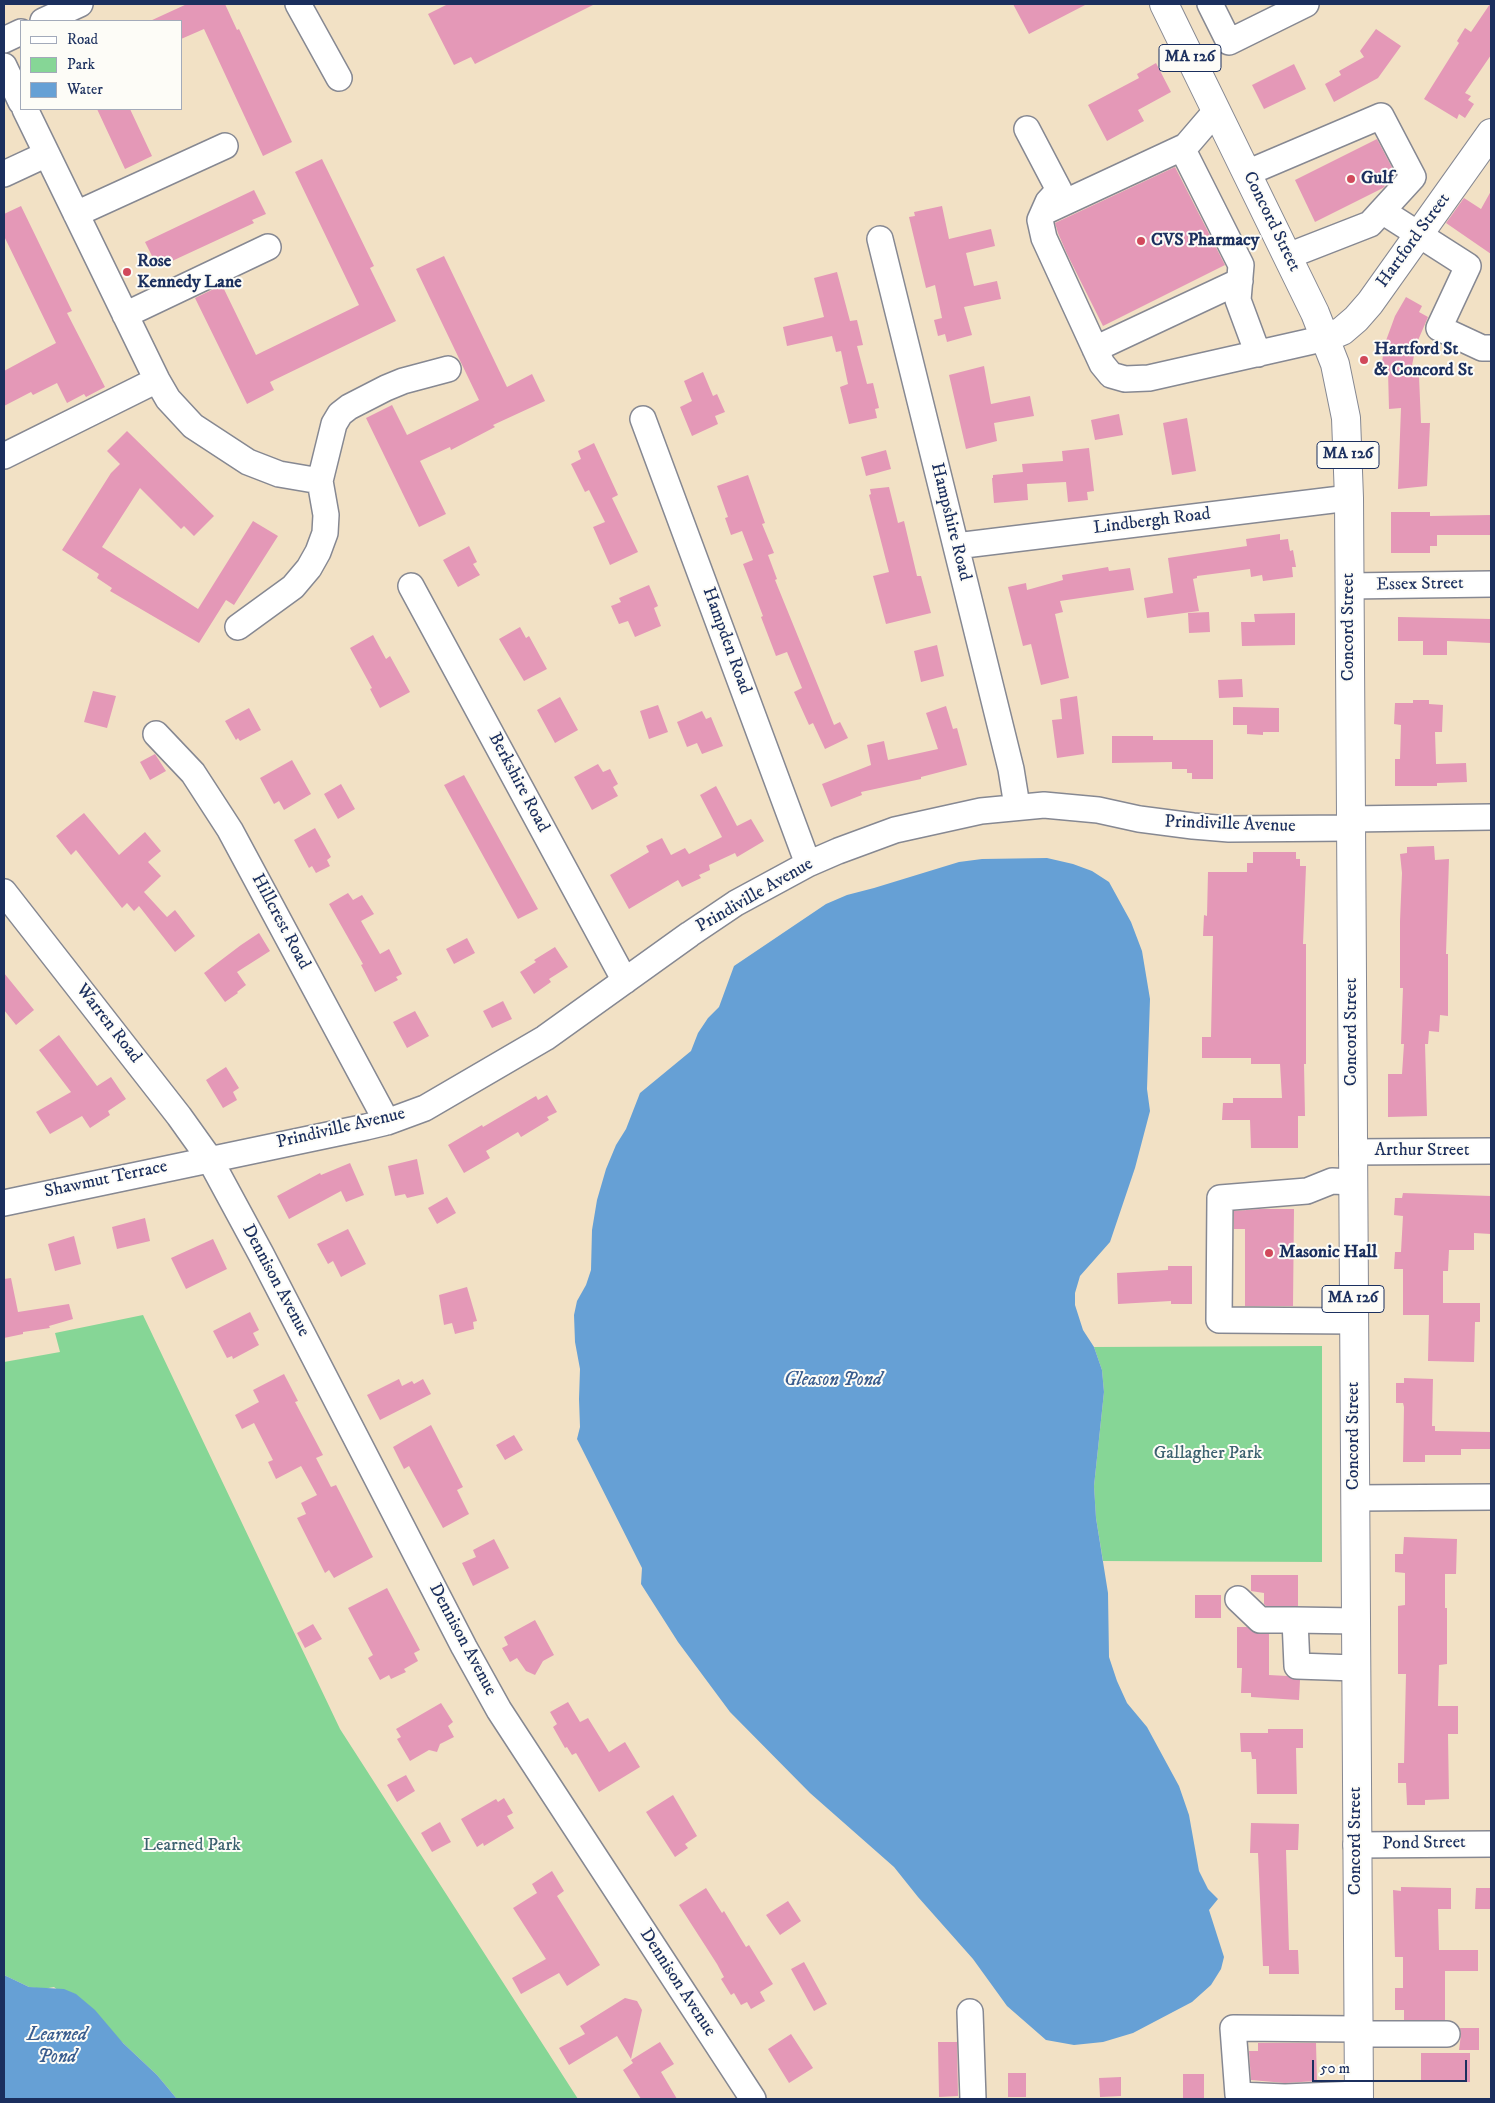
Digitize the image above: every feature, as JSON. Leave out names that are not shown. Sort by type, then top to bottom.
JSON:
[{"type":"main road","name":"Concord Street","points":[[1164,4],[1288,256],[1326,338],[1335,364],[1345,412],[1349,498],[1358,2097]]},
{"type":"main road","name":"Hartford Street","points":[[1326,338],[1342,331],[1356,319],[1370,302],[1491,133]]},
{"type":"street","points":[[45,20],[80,4]]},
{"type":"street","points":[[298,4],[339,78]]},
{"type":"street","points":[[1210,4],[1229,42],[1306,4]]},
{"type":"street","points":[[4,40],[20,32]]},
{"type":"street","points":[[4,66],[20,100]]},
{"type":"street","points":[[25,110],[168,399],[180,413],[208,437],[261,468],[299,479],[320,481]]},
{"type":"street","points":[[1044,212],[1186,146],[1216,111]]},
{"type":"street","points":[[1247,173],[1381,116],[1414,177],[1370,224],[1288,256]]},
{"type":"street","points":[[1027,129],[1058,190],[1048,202],[1040,220],[1044,238],[1102,364],[1111,374],[1125,379],[1149,378],[1326,338]]},
{"type":"street","points":[[76,214],[225,146]]},
{"type":"street","points":[[1182,148],[1241,265],[1238,300],[1258,354]]},
{"type":"street","points":[[4,174],[47,154]]},
{"type":"street","points":[[1382,211],[1468,266],[1439,328],[1482,348],[1491,348]]},
{"type":"street","name":"Hampshire Road","points":[[880,239],[1011,769],[1016,806]]},
{"type":"street","points":[[125,315],[268,247]]},
{"type":"street","points":[[1095,349],[1240,281]]},
{"type":"street","points":[[238,627],[293,587],[309,568],[318,552],[325,533],[326,515],[320,481],[334,424],[340,414],[349,407],[386,388],[403,381],[448,369]]},
{"type":"street","points":[[4,456],[157,380]]},
{"type":"street","name":"Hampden Road","points":[[643,419],[808,864]]},
{"type":"street","name":"Lindbergh Road","points":[[956,546],[1349,498]]},
{"type":"street","name":"Essex Street","points":[[1349,586],[1491,584]]},
{"type":"street","name":"Berkshire Road","points":[[411,586],[625,980]]},
{"type":"street","name":"Hillcrest Road","points":[[156,734],[193,773],[230,830],[387,1122]]},
{"type":"street","name":"Prindiville Avenue","points":[[209,1158],[387,1122],[425,1108],[519,1054],[712,918],[760,889],[808,864],[845,848],[896,830],[952,816],[1016,806],[1070,806],[1155,822],[1229,829],[1491,816]]},
{"type":"street","name":"Warren Road","points":[[4,892],[180,1116],[209,1158]]},
{"type":"street","name":"Arthur Street","points":[[1352,1152],[1491,1151]]},
{"type":"street","name":"Shawmut Terrace","points":[[4,1202],[209,1158]]},
{"type":"street","name":"Dennison Avenue","points":[[209,1158],[261,1254],[464,1647],[499,1710],[753,2099]]},
{"type":"street","points":[[1353,1182],[1332,1181],[1307,1191],[1220,1198],[1220,1320],[1354,1321]]},
{"type":"street","points":[[1355,1498],[1491,1497]]},
{"type":"street","points":[[1238,1599],[1260,1620],[1355,1621]]},
{"type":"street","points":[[1296,1620],[1296,1666],[1355,1668]]},
{"type":"street","name":"Pond Street","points":[[1356,1845],[1491,1844]]},
{"type":"street","points":[[970,2012],[973,2099]]},
{"type":"street","points":[[1358,2097],[1285,2097],[1238,2094],[1233,2028],[1447,2034]]},
{"type":"green space","name":"Learned Park","points":[[143,1315],[340,1729],[578,2099],[177,2099],[157,2075],[123,2043],[54,1987],[43,1989],[29,1987],[4,1975],[4,1362],[60,1352],[55,1333]]},
{"type":"green space","name":"Gallagher Park","points":[[1322,1346],[1322,1562],[1103,1561],[1096,1518],[1094,1486],[1104,1392],[1102,1370],[1094,1347]]},
{"type":"water","name":"Gleason Pond","points":[[1047,858],[1092,871],[1109,882],[1131,922],[1142,951],[1150,999],[1147,1089],[1150,1111],[1135,1168],[1110,1242],[1080,1276],[1075,1293],[1075,1305],[1083,1330],[1094,1347],[1102,1370],[1104,1392],[1094,1486],[1096,1518],[1108,1593],[1109,1657],[1127,1703],[1147,1727],[1179,1786],[1189,1815],[1199,1871],[1208,1889],[1218,1899],[1209,1910],[1224,1957],[1221,1969],[1211,1985],[1192,2002],[1133,2033],[1103,2042],[1074,2045],[1046,2040],[1007,2006],[973,1959],[894,1867],[810,1793],[730,1712],[678,1642],[641,1584],[642,1568],[577,1439],[580,1427],[580,1369],[575,1342],[574,1315],[577,1301],[586,1285],[591,1270],[592,1230],[597,1200],[606,1169],[616,1145],[626,1129],[640,1093],[691,1051],[698,1033],[708,1018],[719,1007],[734,966],[826,904],[847,895],[959,862],[982,859]]},
{"type":"water","name":"Learned Pond","points":[[4,1975],[29,1987],[64,1989],[76,1994],[95,2010],[123,2043],[157,2075],[177,2099],[4,2099]]},
{"type":"building","points":[[187,4],[225,4],[237,30],[239,29],[292,142],[263,156],[204,29],[182,39],[182,20],[152,20]]},
{"type":"building","points":[[448,4],[595,4],[475,64],[471,57],[454,65],[428,14]]},
{"type":"building","points":[[1013,4],[1087,4],[1029,34]]},
{"type":"building","points":[[1490,4],[1491,55],[1465,93],[1471,96],[1468,100],[1474,104],[1465,118],[1459,114],[1457,119],[1424,99],[1459,43],[1457,41],[1465,28],[1471,32]]},
{"type":"building","points":[[1376,29],[1401,46],[1378,78],[1334,102],[1325,84],[1341,75],[1339,71],[1364,57],[1360,51]]},
{"type":"building","points":[[1156,63],[1171,92],[1138,110],[1144,121],[1107,141],[1088,105],[1139,78],[1137,74]]},
{"type":"building","points":[[1294,64],[1306,89],[1264,109],[1252,85]]},
{"type":"building","points":[[97,110],[130,110],[152,156],[125,169]]},
{"type":"building","points":[[1377,139],[1396,175],[1383,188],[1315,222],[1295,180]]},
{"type":"building","points":[[322,159],[374,266],[370,268],[396,321],[270,382],[274,390],[247,404],[195,298],[222,285],[256,355],[359,305],[295,172]]},
{"type":"building","name":"CVS Pharmacy","points":[[1175,167],[1225,265],[1103,326],[1067,254],[1055,223]]},
{"type":"building","points":[[254,190],[266,214],[252,220],[254,223],[172,261],[171,259],[157,266],[145,242]]},
{"type":"building","points":[[1491,191],[1491,254],[1446,223],[1464,198],[1481,209]]},
{"type":"building","points":[[21,206],[72,311],[67,313],[105,387],[86,397],[84,394],[67,403],[57,383],[33,395],[31,392],[4,406],[4,371],[56,343],[4,236],[4,214]]},
{"type":"building","points":[[942,206],[949,239],[991,229],[995,246],[966,253],[974,286],[997,281],[1001,299],[964,307],[972,335],[947,342],[945,334],[938,336],[934,320],[942,318],[935,285],[926,288],[909,217],[915,216],[914,212]]},
{"type":"building","points":[[444,256],[507,387],[532,374],[545,401],[493,425],[495,427],[451,450],[450,447],[420,461],[446,514],[419,527],[366,418],[392,405],[407,435],[479,400],[416,269]]},
{"type":"building","points":[[837,272],[850,321],[857,320],[863,345],[857,346],[867,384],[873,383],[879,408],[875,409],[877,418],[849,424],[840,387],[848,384],[841,351],[836,352],[832,336],[787,346],[783,327],[824,317],[814,278]]},
{"type":"building","points":[[1406,297],[1422,306],[1419,312],[1428,317],[1416,345],[1410,376],[1419,376],[1421,423],[1430,423],[1427,486],[1398,489],[1401,408],[1389,409],[1388,371],[1381,371],[1384,346],[1395,316]]},
{"type":"building","points":[[984,366],[991,404],[1030,396],[1034,416],[994,423],[997,441],[966,449],[949,375]]},
{"type":"building","points":[[703,372],[713,396],[717,394],[725,412],[715,416],[718,424],[692,436],[680,407],[692,401],[684,381]]},
{"type":"building","points":[[1119,414],[1123,435],[1095,440],[1091,420]]},
{"type":"building","points":[[1187,418],[1196,471],[1172,475],[1163,423]]},
{"type":"building","points":[[127,431],[214,516],[194,536],[184,526],[181,529],[140,488],[102,547],[198,609],[253,521],[278,536],[234,605],[226,600],[199,643],[110,591],[112,588],[97,578],[99,574],[62,550],[111,473],[120,464],[107,451]]},
{"type":"building","points":[[594,443],[618,495],[612,498],[638,552],[610,565],[593,527],[605,522],[589,490],[585,492],[571,464],[581,459],[578,451]]},
{"type":"building","points":[[1089,448],[1094,491],[1087,492],[1088,500],[1068,502],[1066,482],[1027,484],[1028,500],[994,503],[993,475],[1023,472],[1022,464],[1063,461],[1062,451]]},
{"type":"building","points":[[886,450],[891,469],[866,476],[861,457]]},
{"type":"building","points":[[748,475],[765,523],[762,524],[774,553],[768,555],[777,579],[775,580],[834,725],[840,722],[848,738],[825,749],[813,723],[809,725],[794,692],[802,688],[787,652],[776,656],[761,617],[763,616],[743,564],[753,560],[742,531],[731,535],[725,518],[728,517],[717,486]]},
{"type":"building","points":[[889,487],[898,523],[904,521],[917,576],[921,576],[931,613],[886,624],[873,576],[889,572],[869,495],[871,494],[870,489]]},
{"type":"building","points":[[1391,512],[1430,512],[1430,516],[1491,515],[1491,535],[1437,535],[1437,546],[1430,546],[1430,553],[1391,553]]},
{"type":"building","points":[[1280,534],[1280,540],[1288,539],[1290,551],[1293,550],[1296,567],[1292,567],[1293,577],[1263,581],[1262,575],[1251,577],[1250,569],[1197,576],[1197,578],[1193,579],[1199,611],[1147,618],[1144,598],[1173,593],[1168,558],[1247,546],[1246,539]]},
{"type":"building","points":[[469,546],[477,562],[473,564],[480,575],[458,587],[443,560]]},
{"type":"building","points":[[1108,567],[1109,571],[1130,568],[1134,590],[1060,601],[1063,612],[1055,614],[1069,678],[1041,685],[1031,644],[1023,646],[1008,587],[1026,583],[1027,590],[1063,580],[1062,575]]},
{"type":"building","points":[[649,585],[658,606],[654,608],[661,626],[635,637],[628,621],[619,624],[611,606],[621,602],[619,598]]},
{"type":"building","points":[[1209,612],[1210,632],[1189,633],[1188,613]]},
{"type":"building","points":[[1295,613],[1295,645],[1242,646],[1241,622],[1255,622],[1254,614]]},
{"type":"building","points":[[1398,617],[1491,619],[1491,643],[1447,641],[1447,655],[1423,655],[1423,641],[1398,641]]},
{"type":"building","points":[[520,627],[526,638],[529,636],[547,669],[524,681],[499,639]]},
{"type":"building","points":[[373,635],[386,659],[390,656],[410,692],[380,708],[370,689],[372,688],[350,648]]},
{"type":"building","points":[[937,645],[944,676],[921,682],[914,651]]},
{"type":"building","points":[[1242,679],[1243,697],[1219,698],[1218,680]]},
{"type":"building","points":[[93,691],[116,696],[107,728],[84,722]]},
{"type":"building","points":[[1077,696],[1084,754],[1057,758],[1052,720],[1062,719],[1060,699]]},
{"type":"building","points":[[560,697],[578,730],[555,743],[537,710]]},
{"type":"building","points":[[1413,700],[1429,700],[1429,704],[1443,705],[1442,732],[1435,732],[1436,764],[1466,763],[1467,782],[1437,783],[1437,786],[1395,786],[1395,759],[1400,759],[1401,725],[1394,724],[1395,703],[1413,703]]},
{"type":"building","points":[[658,705],[668,732],[649,739],[640,711]]},
{"type":"building","points":[[946,706],[953,729],[957,728],[967,765],[921,777],[921,779],[861,792],[862,795],[831,807],[822,784],[871,765],[867,745],[884,741],[888,760],[938,749],[926,713]]},
{"type":"building","points":[[1233,707],[1279,708],[1279,732],[1263,732],[1263,735],[1247,734],[1247,725],[1233,725]]},
{"type":"building","points":[[249,708],[261,730],[240,741],[238,738],[236,740],[225,721]]},
{"type":"building","points":[[702,711],[706,719],[711,717],[723,746],[702,754],[697,743],[687,747],[677,722]]},
{"type":"building","points":[[1112,736],[1153,736],[1153,740],[1213,740],[1213,779],[1192,779],[1192,773],[1187,773],[1187,769],[1172,769],[1172,762],[1112,763]]},
{"type":"building","points":[[155,754],[166,771],[150,780],[140,762]]},
{"type":"building","points":[[292,760],[311,794],[284,810],[279,801],[274,804],[260,778]]},
{"type":"building","points":[[598,764],[603,772],[610,769],[618,784],[613,787],[618,796],[592,810],[574,777]]},
{"type":"building","points":[[464,775],[538,909],[518,919],[444,785]]},
{"type":"building","points":[[341,784],[355,809],[338,819],[324,794]]},
{"type":"building","points":[[716,786],[737,826],[751,819],[764,841],[737,857],[735,853],[709,865],[710,870],[699,875],[701,878],[682,887],[678,880],[629,909],[610,875],[649,852],[646,846],[662,838],[671,855],[685,848],[689,854],[722,837],[700,795]]},
{"type":"building","points":[[84,813],[119,855],[145,832],[161,851],[148,862],[161,876],[144,892],[167,917],[175,910],[195,936],[175,952],[139,906],[134,911],[127,903],[122,908],[76,850],[71,855],[56,836]]},
{"type":"building","points":[[315,828],[331,857],[327,860],[330,866],[316,873],[312,866],[309,868],[294,840]]},
{"type":"building","points":[[1434,846],[1435,860],[1449,859],[1446,954],[1448,954],[1448,1016],[1440,1015],[1439,1032],[1429,1031],[1428,1044],[1425,1044],[1427,1116],[1388,1117],[1388,1074],[1402,1074],[1404,1044],[1401,1044],[1403,988],[1400,988],[1402,873],[1400,854],[1407,853],[1407,847]]},
{"type":"building","points":[[1253,852],[1296,852],[1296,859],[1300,859],[1300,866],[1306,866],[1303,944],[1306,944],[1305,1116],[1298,1116],[1298,1148],[1251,1148],[1250,1120],[1222,1120],[1223,1103],[1233,1103],[1233,1098],[1282,1098],[1280,1064],[1251,1064],[1251,1058],[1202,1058],[1202,1037],[1211,1037],[1213,936],[1203,936],[1204,915],[1207,916],[1208,872],[1247,872],[1247,863],[1253,863]]},
{"type":"building","points":[[348,893],[353,900],[362,895],[374,914],[361,921],[380,954],[389,949],[402,974],[396,977],[398,980],[375,992],[361,965],[363,964],[329,904]]},
{"type":"building","points":[[259,933],[270,951],[237,972],[246,985],[225,1002],[204,973]]},
{"type":"building","points":[[467,938],[475,953],[454,964],[446,949]]},
{"type":"building","points":[[555,947],[568,967],[549,979],[551,982],[534,994],[520,972],[536,962],[534,960]]},
{"type":"building","points":[[4,973],[34,1010],[16,1025],[4,1010]]},
{"type":"building","points":[[503,1001],[512,1019],[492,1028],[483,1011]]},
{"type":"building","points":[[415,1011],[429,1036],[407,1048],[393,1022]]},
{"type":"building","points":[[59,1035],[97,1086],[111,1077],[126,1099],[108,1111],[110,1115],[90,1128],[82,1116],[50,1134],[36,1112],[71,1092],[39,1050]]},
{"type":"building","points":[[226,1067],[239,1088],[233,1092],[237,1100],[223,1108],[206,1080]]},
{"type":"building","points":[[547,1095],[557,1112],[547,1117],[549,1120],[521,1137],[518,1132],[486,1151],[490,1158],[464,1173],[448,1145],[536,1096],[538,1100]]},
{"type":"building","points":[[417,1159],[424,1194],[407,1198],[405,1194],[395,1196],[388,1166]]},
{"type":"building","points":[[350,1163],[364,1195],[346,1202],[341,1191],[289,1219],[277,1196],[320,1173],[321,1175]]},
{"type":"building","points":[[1403,1193],[1491,1196],[1491,1234],[1474,1233],[1474,1250],[1449,1250],[1448,1271],[1443,1271],[1443,1303],[1480,1303],[1480,1322],[1475,1322],[1474,1362],[1428,1361],[1429,1315],[1403,1315],[1403,1269],[1394,1269],[1395,1252],[1401,1252],[1403,1216],[1394,1215],[1395,1198],[1402,1198]]},
{"type":"building","points":[[447,1197],[456,1213],[437,1224],[428,1208]]},
{"type":"building","name":"Masonic Hall","points":[[1294,1209],[1293,1306],[1245,1306],[1245,1229],[1234,1229],[1234,1211]]},
{"type":"building","points":[[145,1218],[150,1241],[117,1249],[112,1227]]},
{"type":"building","points":[[348,1229],[366,1264],[341,1277],[333,1261],[328,1264],[317,1244]]},
{"type":"building","points":[[74,1236],[81,1264],[55,1271],[48,1244]]},
{"type":"building","points":[[213,1239],[227,1269],[186,1289],[171,1258]]},
{"type":"building","points":[[1168,1266],[1192,1266],[1192,1304],[1171,1304],[1171,1301],[1118,1304],[1117,1273],[1168,1270]]},
{"type":"building","points":[[11,1278],[18,1312],[69,1304],[73,1319],[49,1326],[50,1328],[23,1332],[23,1334],[4,1338],[4,1279]]},
{"type":"building","points":[[467,1287],[477,1321],[473,1322],[474,1329],[455,1334],[452,1323],[444,1325],[439,1295]]},
{"type":"building","points":[[250,1312],[259,1330],[253,1333],[259,1345],[233,1359],[232,1356],[227,1358],[213,1331]]},
{"type":"building","points":[[284,1374],[298,1401],[295,1402],[323,1455],[316,1458],[331,1487],[336,1485],[373,1557],[334,1578],[329,1570],[325,1573],[297,1518],[306,1514],[301,1503],[317,1495],[301,1466],[276,1479],[268,1462],[273,1460],[254,1423],[242,1429],[235,1415],[259,1402],[253,1390]]},
{"type":"building","points":[[1404,1378],[1433,1379],[1432,1426],[1435,1426],[1435,1431],[1491,1432],[1491,1449],[1461,1449],[1461,1455],[1425,1455],[1425,1462],[1403,1462],[1404,1407],[1403,1403],[1396,1403],[1396,1383],[1404,1383]]},
{"type":"building","points":[[399,1379],[402,1386],[412,1381],[414,1384],[423,1379],[431,1394],[380,1420],[367,1395]]},
{"type":"building","points":[[431,1425],[463,1487],[457,1490],[469,1514],[443,1528],[409,1466],[404,1469],[393,1447]]},
{"type":"building","points":[[514,1435],[523,1450],[505,1460],[496,1445]]},
{"type":"building","points":[[1404,1537],[1457,1539],[1456,1574],[1445,1574],[1447,1664],[1439,1665],[1438,1706],[1458,1706],[1458,1734],[1448,1734],[1449,1799],[1425,1800],[1425,1805],[1407,1805],[1406,1783],[1398,1783],[1398,1763],[1404,1763],[1406,1674],[1398,1674],[1398,1606],[1405,1605],[1405,1573],[1395,1572],[1395,1554],[1403,1554]]},
{"type":"building","points":[[494,1539],[509,1568],[473,1586],[462,1563],[476,1557],[473,1550]]},
{"type":"building","points":[[1251,1575],[1298,1575],[1298,1606],[1266,1606],[1264,1604],[1264,1593],[1251,1591]]},
{"type":"building","points":[[387,1588],[420,1650],[414,1653],[418,1661],[404,1669],[406,1672],[391,1679],[389,1675],[380,1680],[368,1658],[373,1655],[348,1608]]},
{"type":"building","points":[[1195,1595],[1221,1595],[1221,1618],[1195,1618]]},
{"type":"building","points":[[535,1620],[554,1655],[543,1661],[535,1675],[526,1671],[517,1658],[510,1662],[502,1648],[508,1645],[504,1637]]},
{"type":"building","points":[[313,1624],[322,1639],[305,1648],[297,1633]]},
{"type":"building","points":[[1237,1627],[1247,1627],[1259,1634],[1269,1634],[1269,1675],[1287,1676],[1300,1680],[1299,1700],[1251,1697],[1251,1693],[1241,1693],[1242,1668],[1237,1668]]},
{"type":"building","points":[[568,1702],[580,1722],[588,1718],[609,1752],[625,1742],[640,1767],[599,1792],[576,1753],[572,1755],[567,1747],[565,1748],[553,1727],[557,1724],[550,1712]]},
{"type":"building","points":[[441,1703],[453,1722],[448,1726],[454,1737],[440,1744],[437,1752],[429,1750],[410,1761],[397,1739],[401,1737],[396,1729]]},
{"type":"building","points":[[1268,1729],[1303,1729],[1303,1748],[1296,1748],[1297,1794],[1257,1794],[1256,1759],[1252,1759],[1251,1752],[1241,1752],[1240,1733],[1268,1733]]},
{"type":"building","points":[[406,1775],[415,1791],[397,1802],[387,1785]]},
{"type":"building","points":[[673,1795],[697,1836],[685,1844],[688,1848],[675,1857],[646,1812]]},
{"type":"building","points":[[504,1798],[513,1813],[507,1816],[514,1828],[484,1846],[483,1843],[477,1847],[461,1819],[496,1799],[498,1802]]},
{"type":"building","points":[[440,1822],[451,1842],[432,1852],[421,1833]]},
{"type":"building","points":[[1251,1823],[1299,1824],[1298,1850],[1286,1850],[1289,1950],[1298,1950],[1299,1974],[1269,1974],[1269,1966],[1263,1966],[1258,1853],[1250,1853]]},
{"type":"building","points":[[552,1871],[564,1891],[557,1896],[600,1965],[567,1986],[559,1973],[521,1994],[512,1978],[546,1959],[513,1908],[537,1893],[532,1884]]},
{"type":"building","points":[[1401,1887],[1451,1888],[1451,1909],[1438,1909],[1439,1950],[1478,1950],[1478,1971],[1445,1971],[1445,2020],[1404,2020],[1404,2010],[1395,2010],[1395,1988],[1403,1988],[1403,1957],[1395,1957],[1393,1890],[1401,1891]]},
{"type":"building","points":[[706,1888],[722,1913],[724,1911],[746,1947],[749,1945],[773,1984],[760,1992],[765,2001],[751,2009],[747,2002],[741,2005],[734,1993],[731,1995],[721,1979],[724,1977],[717,1964],[679,1905]]},
{"type":"building","points":[[1476,1888],[1491,1888],[1491,1909],[1475,1909]]},
{"type":"building","points":[[788,1901],[801,1921],[780,1935],[766,1915]]},
{"type":"building","points":[[804,1962],[827,2004],[814,2011],[791,1969]]},
{"type":"building","points":[[625,1998],[637,2001],[642,2010],[631,2059],[617,2036],[569,2065],[559,2048],[585,2034],[580,2026]]},
{"type":"building","points":[[1460,2028],[1479,2028],[1479,2050],[1459,2050]]},
{"type":"building","points":[[791,2034],[813,2068],[789,2083],[768,2049]]},
{"type":"building","points":[[660,2042],[674,2064],[661,2072],[677,2099],[641,2099],[623,2070],[633,2063],[631,2060]]},
{"type":"building","points":[[938,2042],[957,2042],[958,2096],[939,2097]]},
{"type":"building","points":[[1258,2043],[1316,2043],[1317,2081],[1285,2083],[1251,2080],[1249,2051],[1258,2051]]},
{"type":"building","points":[[1421,2053],[1470,2053],[1470,2082],[1421,2082]]},
{"type":"building","points":[[1008,2073],[1026,2073],[1026,2097],[1008,2097]]},
{"type":"building","points":[[1183,2074],[1204,2074],[1204,2099],[1183,2099]]},
{"type":"building","points":[[1121,2077],[1121,2096],[1100,2097],[1099,2078]]},
{"type":"place","name":"Gulf","points":[[1351,179]]},
{"type":"place","name":"CVS Pharmacy","points":[[1141,241]]},
{"type":"place","name":"Rose Kennedy Lane","points":[[127,272]]},
{"type":"place","name":"Hartford St & Concord St","points":[[1364,360]]},
{"type":"place","name":"Masonic Hall","points":[[1269,1253]]}]
